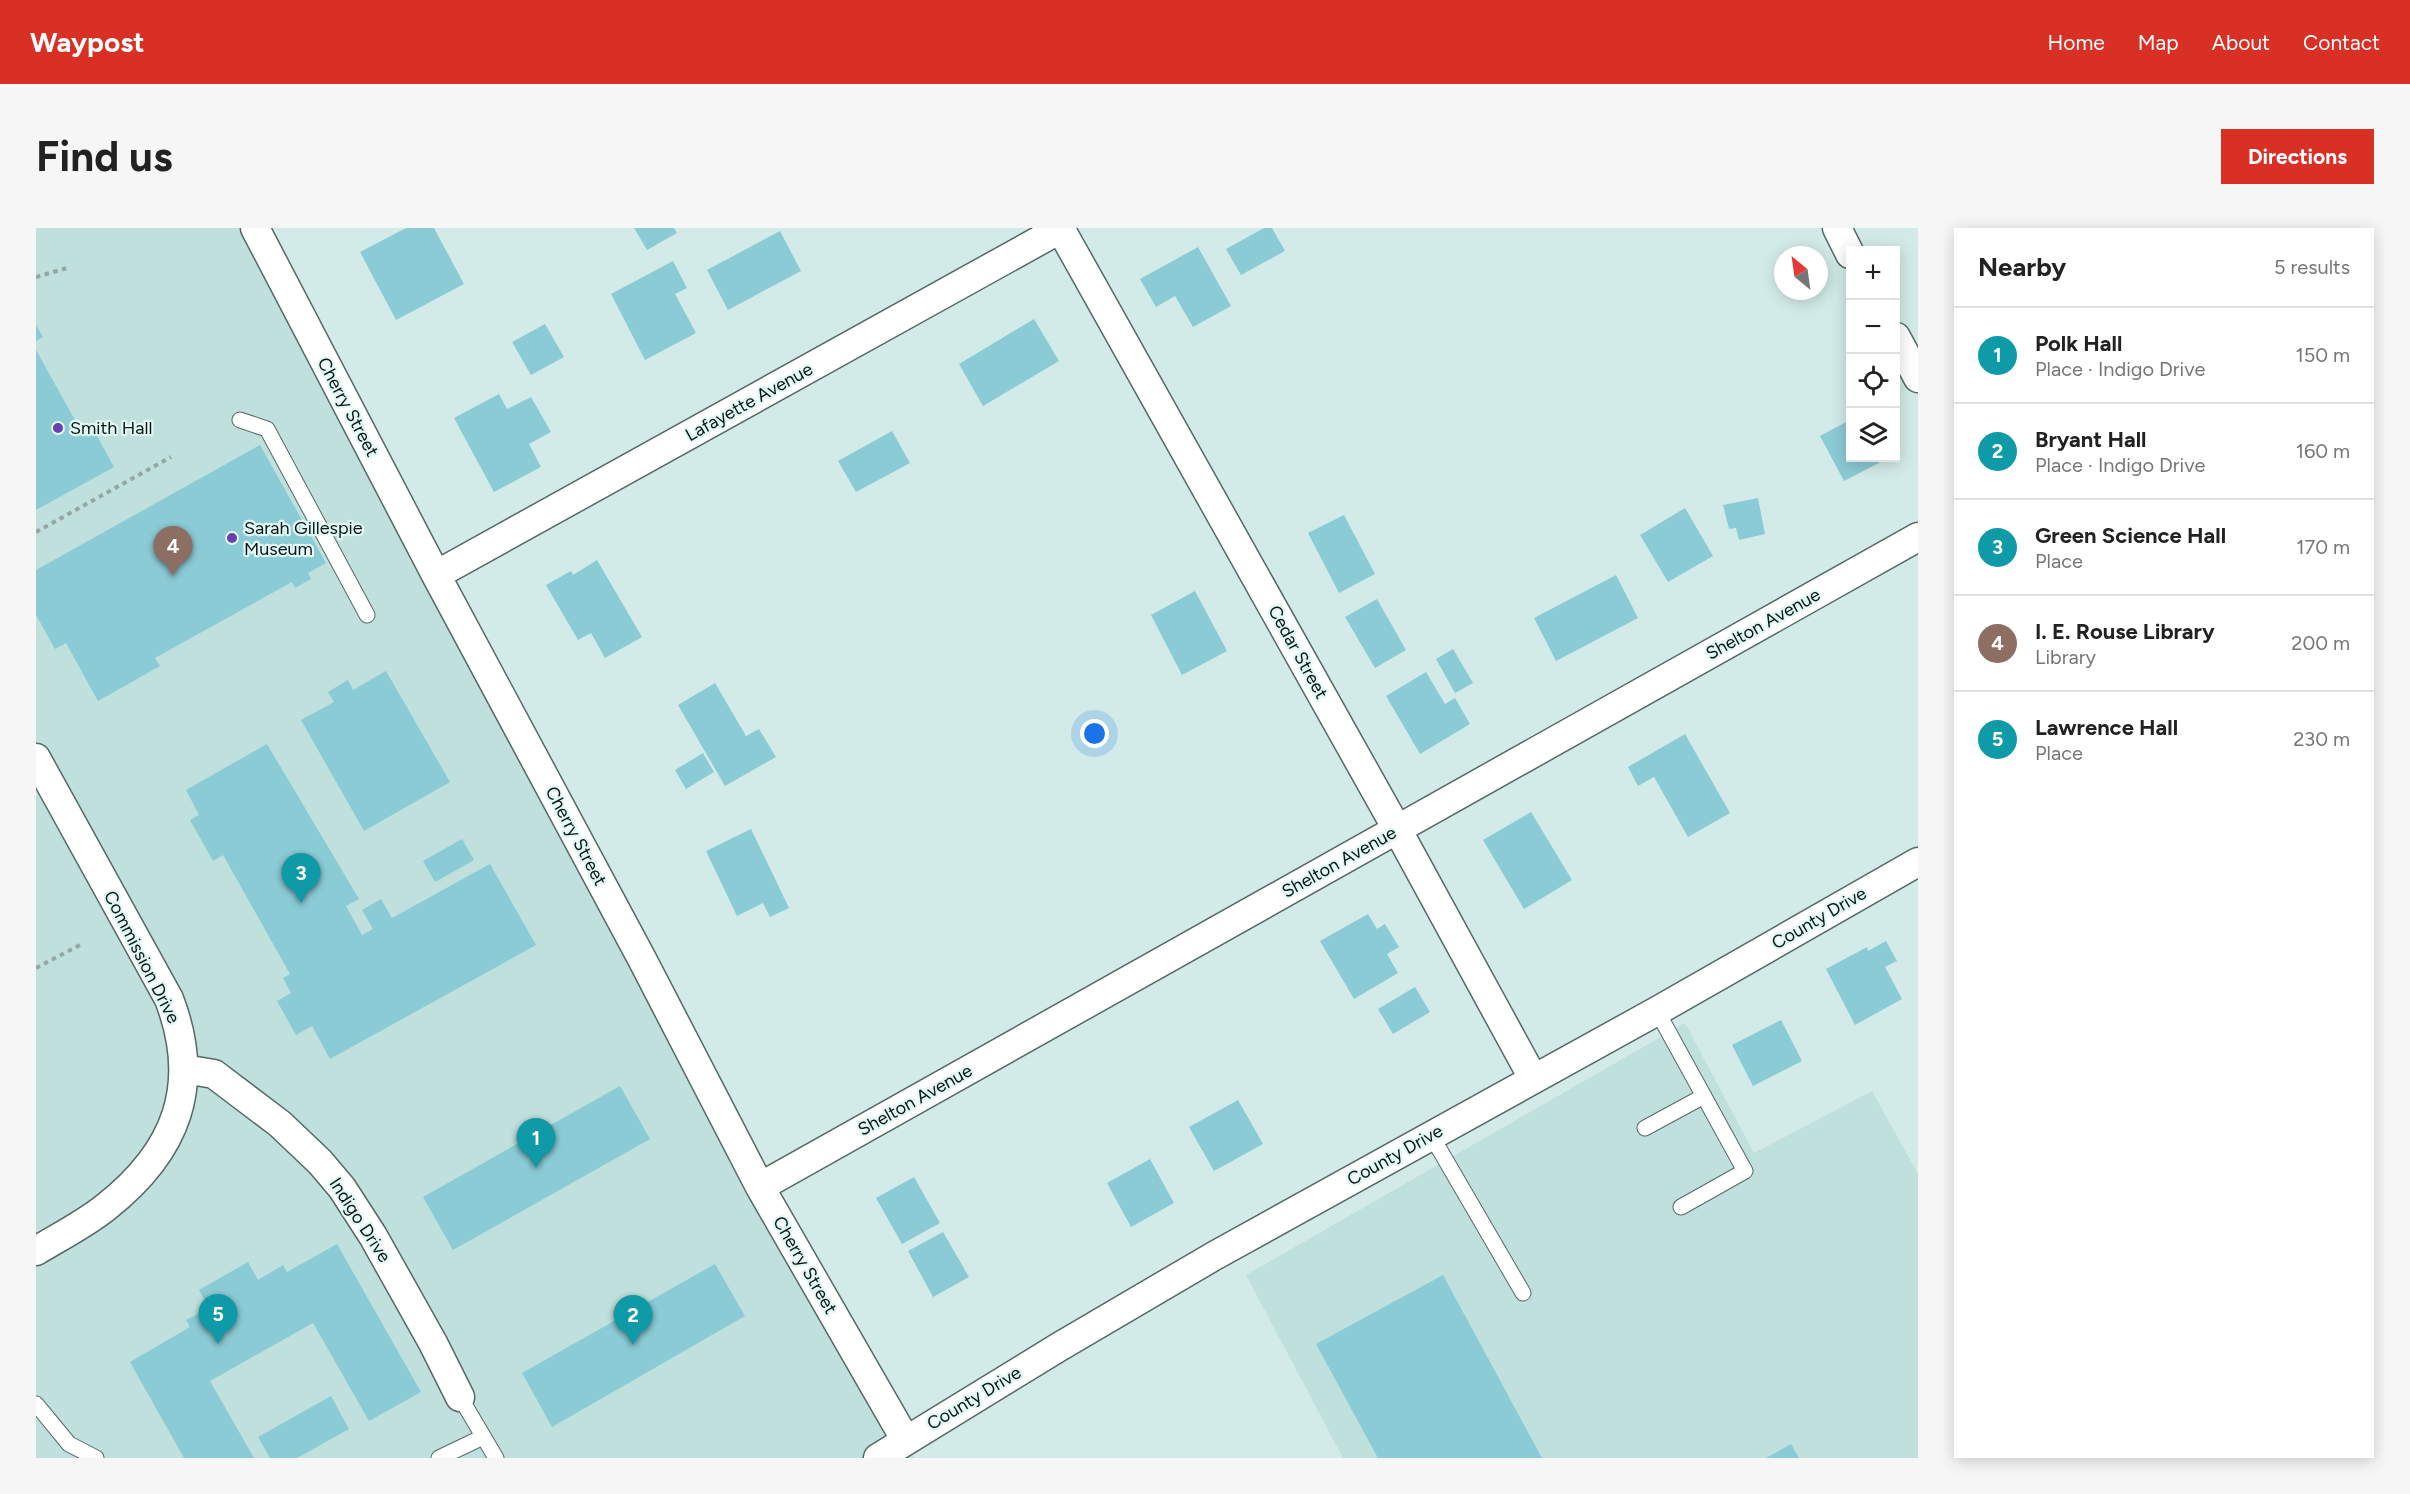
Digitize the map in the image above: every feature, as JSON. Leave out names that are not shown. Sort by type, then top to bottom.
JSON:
[{"type":"street","name":"Cherry Street","points":[[255,228],[436,575],[642,959],[760,1187],[908,1449]]},
{"type":"street","name":"Lafayette Avenue","points":[[436,575],[1061,228]]},
{"type":"street","name":"Cedar Street","points":[[1061,228],[1397,829],[1533,1078]]},
{"type":"street","points":[[1837,228],[1847,246]]},
{"type":"street","points":[[1900,344],[1918,378]]},
{"type":"street","name":"Shelton Avenue","points":[[760,1187],[1918,537]]},
{"type":"street","name":"Commission Drive","points":[[36,758],[169,999],[179,1027],[184,1056],[180,1106],[171,1131],[157,1154],[132,1184],[106,1207],[36,1251]]},
{"type":"street","name":"County Drive","points":[[878,1458],[908,1449],[1214,1256],[1658,1011],[1918,862]]},
{"type":"street","name":"Indigo Drive","points":[[184,1070],[214,1074],[280,1124],[320,1162],[342,1188],[373,1236],[433,1343],[460,1397]]},
{"type":"lane","points":[[240,420],[267,429],[368,615]]},
{"type":"lane","points":[[1658,1011],[1745,1171],[1681,1207]]},
{"type":"lane","points":[[1645,1128],[1704,1096]]},
{"type":"lane","points":[[1431,1135],[1522,1293]]},
{"type":"lane","points":[[460,1397],[496,1458]]},
{"type":"lane","points":[[36,1404],[69,1444],[96,1458]]},
{"type":"lane","points":[[439,1458],[483,1437]]},
{"type":"path","points":[[36,277],[67,268]]},
{"type":"path","points":[[36,532],[171,457]]},
{"type":"path","points":[[36,969],[80,945]]},
{"type":"shaded area","points":[[36,228],[255,228],[914,1458],[36,1458]]},
{"type":"shaded area","points":[[1685,1023],[1754,1153],[1872,1091],[1918,1174],[1918,1458],[1343,1458],[1246,1275]]},
{"type":"building","points":[[406,228],[434,228],[464,284],[396,320],[360,252]]},
{"type":"building","points":[[634,228],[674,228],[677,233],[647,250]]},
{"type":"building","points":[[1264,228],[1272,228],[1285,251],[1241,275],[1226,249]]},
{"type":"building","points":[[780,231],[801,271],[728,310],[707,270]]},
{"type":"building","points":[[1198,247],[1231,306],[1193,327],[1175,296],[1156,307],[1140,279]]},
{"type":"building","points":[[673,261],[687,288],[675,294],[696,333],[645,360],[611,294]]},
{"type":"building","points":[[1034,319],[1059,361],[983,406],[959,364]]},
{"type":"building","points":[[545,324],[564,357],[531,375],[512,342]]},
{"type":"building","points":[[36,325],[43,337],[36,341]]},
{"type":"building","name":"Smith Hall","points":[[36,350],[81,431],[91,425],[114,467],[36,510]]},
{"type":"building","points":[[499,394],[507,409],[531,397],[551,432],[529,444],[541,467],[494,492],[454,418]]},
{"type":"building","points":[[1846,422],[1846,462],[1879,463],[1844,481],[1820,436]]},
{"type":"building","points":[[892,431],[910,463],[856,492],[838,461]]},
{"type":"building","points":[[260,445],[326,563],[308,573],[311,579],[295,588],[292,582],[155,658],[160,666],[98,701],[66,643],[55,649],[36,615],[36,570]]},
{"type":"building","points":[[1758,498],[1765,534],[1739,540],[1736,528],[1729,529],[1723,505]]},
{"type":"building","points":[[1685,508],[1713,556],[1668,582],[1640,535]]},
{"type":"building","points":[[1344,515],[1375,574],[1339,593],[1308,533]]},
{"type":"building","points":[[597,560],[642,637],[605,658],[591,633],[578,640],[546,585],[571,571],[573,575]]},
{"type":"building","points":[[1616,575],[1638,618],[1556,661],[1534,618]]},
{"type":"building","points":[[1195,591],[1227,651],[1182,675],[1151,615]]},
{"type":"building","points":[[1377,599],[1406,650],[1375,668],[1345,617]]},
{"type":"building","points":[[1453,649],[1473,683],[1455,693],[1436,659]]},
{"type":"building","points":[[386,671],[450,782],[364,831],[301,720],[334,702],[328,692],[348,680],[353,690]]},
{"type":"building","points":[[1426,672],[1445,704],[1455,698],[1470,724],[1420,754],[1386,696]]},
{"type":"building","points":[[715,683],[746,736],[759,729],[776,757],[725,786],[678,705]]},
{"type":"building","points":[[1685,734],[1730,813],[1688,837],[1654,777],[1638,786],[1628,767]]},
{"type":"building","points":[[267,744],[359,899],[346,906],[362,935],[373,929],[362,910],[381,899],[392,918],[490,864],[536,945],[330,1059],[312,1026],[296,1035],[277,1001],[291,993],[283,978],[290,974],[223,855],[213,861],[190,820],[199,815],[186,790]]},
{"type":"building","points":[[703,753],[714,772],[686,789],[675,770]]},
{"type":"building","points":[[1531,812],[1572,880],[1524,909],[1483,840]]},
{"type":"building","points":[[751,829],[789,908],[770,917],[763,903],[737,916],[706,851]]},
{"type":"building","points":[[462,839],[474,860],[435,882],[423,861]]},
{"type":"building","points":[[1368,914],[1377,929],[1385,924],[1399,947],[1387,954],[1398,973],[1354,999],[1320,941]]},
{"type":"building","points":[[1886,941],[1897,961],[1885,967],[1902,999],[1855,1025],[1826,969],[1867,947],[1868,951]]},
{"type":"building","points":[[1415,987],[1430,1012],[1393,1034],[1378,1009]]},
{"type":"building","points":[[1781,1020],[1802,1061],[1753,1086],[1732,1045]]},
{"type":"building","points":[[620,1086],[650,1139],[453,1250],[423,1197]]},
{"type":"building","points":[[1238,1100],[1263,1144],[1214,1171],[1189,1127]]},
{"type":"building","points":[[1150,1159],[1174,1203],[1131,1227],[1107,1183]]},
{"type":"building","points":[[914,1177],[940,1223],[902,1244],[876,1198]]},
{"type":"building","points":[[943,1232],[969,1277],[933,1297],[908,1251]]},
{"type":"building","points":[[337,1244],[421,1392],[369,1421],[313,1323],[210,1381],[254,1458],[184,1458],[130,1362],[190,1327],[186,1320],[209,1308],[199,1290],[248,1262],[258,1280],[283,1265],[287,1272]]},
{"type":"building","points":[[715,1264],[745,1316],[552,1427],[522,1373]]},
{"type":"building","points":[[1443,1275],[1542,1458],[1378,1458],[1316,1344]]},
{"type":"building","points":[[331,1396],[349,1429],[297,1458],[270,1458],[258,1437]]},
{"type":"building","points":[[1791,1444],[1799,1458],[1766,1458]]},
{"type":"place","name":"Smith Hall","points":[[58,428]]},
{"type":"place","name":"Sarah Gillespie Museum","points":[[232,538]]},
{"type":"place","name":"I. E. Rouse Library","points":[[173,576]]},
{"type":"place","name":"Green Science Hall","points":[[301,903]]},
{"type":"place","name":"Polk Hall","points":[[536,1168]]},
{"type":"place","name":"Lawrence Hall","points":[[218,1344]]},
{"type":"place","name":"Bryant Hall","points":[[633,1345]]}]
